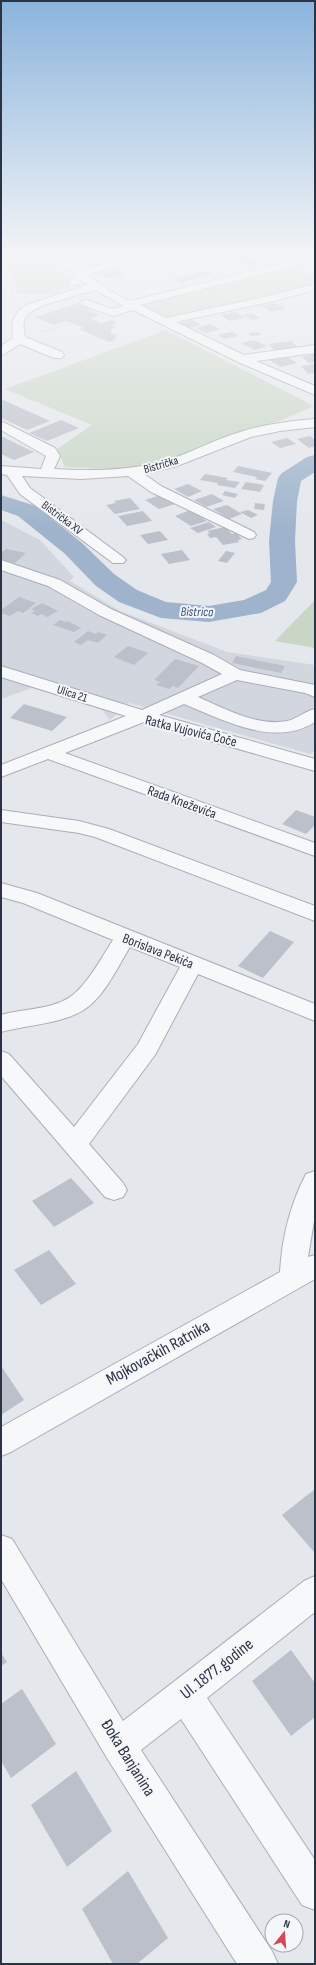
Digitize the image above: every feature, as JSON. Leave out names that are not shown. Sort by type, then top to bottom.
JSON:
[{"type":"street","points":[[1,352],[10,345]]},
{"type":"street","points":[[34,345],[58,355]]},
{"type":"street","points":[[213,345],[315,391]]},
{"type":"street","points":[[242,359],[315,349]]},
{"type":"street","points":[[287,379],[308,376]]},
{"type":"street","name":"Bistrička","points":[[6,470],[97,474],[132,472],[163,466],[246,434],[274,428],[315,423]]},
{"type":"street","points":[[3,426],[50,451],[53,456],[46,472]]},
{"type":"street","name":"Bistrička XV","points":[[6,470],[25,491],[118,560]]},
{"type":"street","points":[[132,472],[156,489],[249,535]]},
{"type":"street","points":[[1,565],[54,583],[105,612],[208,659],[235,674],[310,689],[315,692]]},
{"type":"street","name":"Ulica 21","points":[[1,671],[143,716]]},
{"type":"street","points":[[143,716],[235,674]]},
{"type":"street","points":[[184,698],[251,725],[284,727],[309,719],[315,714]]},
{"type":"street","name":"Ratka Vujovića Čoče","points":[[1,771],[143,716],[314,764]]},
{"type":"street","name":"Rada Kneževića","points":[[49,753],[315,850]]},
{"type":"street","points":[[1,816],[79,827],[102,833],[315,914]]},
{"type":"street","name":"Borislava Pekića","points":[[1,890],[30,898],[125,938],[315,1013]]},
{"type":"street","points":[[1,1024],[74,1006],[85,996],[125,938]]},
{"type":"street","points":[[74,1145],[147,1049],[192,964]]},
{"type":"street","points":[[1,1060],[114,1190]]},
{"type":"street","points":[[304,1271],[297,1229],[315,1181]]},
{"type":"street","name":"Mojkovačkih Ratnika","points":[[1,1442],[304,1271]]},
{"type":"street","name":"Đoka Banjanina","points":[[1,1550],[120,1746],[259,1964]]},
{"type":"street","name":"Ul. 1877. godine","points":[[120,1746],[315,1592]]},
{"type":"street","points":[[185,1695],[315,1892]]},
{"type":"shaded area","points":[[1,520],[40,540],[74,577],[70,581],[120,611],[227,652],[315,665],[315,751],[310,754],[129,703],[110,720],[102,710],[32,688],[1,699]]},
{"type":"green space","points":[[126,345],[195,345],[314,406],[282,420],[227,437],[160,463],[123,469],[65,467],[57,449],[92,425],[5,389]]},
{"type":"green space","points":[[315,600],[315,648],[275,641]]},
{"type":"building","points":[[244,345],[267,346],[255,350]]},
{"type":"building","points":[[269,345],[295,345],[299,348],[276,351]]},
{"type":"building","points":[[315,353],[315,362],[309,363],[302,357]]},
{"type":"building","points":[[284,355],[297,363],[281,367],[268,359]]},
{"type":"building","points":[[314,364],[315,373],[308,374],[301,366]]},
{"type":"building","points":[[1,399],[50,421],[27,430],[1,418]]},
{"type":"building","points":[[61,420],[79,428],[47,441],[29,433]]},
{"type":"building","points":[[1,436],[34,452],[14,460],[1,454]]},
{"type":"building","points":[[310,436],[315,440],[315,446],[309,448],[297,439]]},
{"type":"building","points":[[287,438],[296,444],[280,448],[271,442]]},
{"type":"building","points":[[238,466],[272,473],[265,481],[255,479],[257,477],[233,472]]},
{"type":"building","points":[[205,474],[228,478],[226,480],[240,482],[235,488],[217,485],[218,483],[200,480]]},
{"type":"building","points":[[246,482],[264,485],[260,492],[241,489]]},
{"type":"building","points":[[188,484],[202,491],[188,497],[174,489]]},
{"type":"building","points":[[225,491],[238,494],[235,498],[222,495]]},
{"type":"building","points":[[212,494],[224,501],[206,507],[194,500]]},
{"type":"building","points":[[161,495],[175,504],[159,509],[145,500]]},
{"type":"building","points":[[130,498],[140,509],[115,514],[106,505],[116,503],[114,501]]},
{"type":"building","points":[[255,503],[265,504],[264,510],[254,509]]},
{"type":"building","points":[[227,505],[242,514],[229,519],[213,509]]},
{"type":"building","points":[[190,510],[207,521],[191,526],[175,516]]},
{"type":"building","points":[[248,510],[258,515],[251,518],[240,512]]},
{"type":"building","points":[[143,511],[152,521],[127,526],[118,516]]},
{"type":"building","points":[[209,522],[216,527],[198,533],[190,528]]},
{"type":"building","points":[[225,527],[232,534],[236,533],[242,539],[238,540],[239,542],[223,545],[216,537],[210,538],[207,534],[210,533],[207,531]]},
{"type":"building","points":[[160,531],[168,540],[148,544],[140,535]]},
{"type":"building","points":[[6,549],[26,553],[15,563],[1,560],[1,553]]},
{"type":"building","points":[[182,550],[190,560],[169,564],[161,554]]},
{"type":"building","points":[[226,551],[235,553],[227,563],[218,561]]},
{"type":"building","points":[[19,597],[36,603],[23,613],[18,611],[10,616],[1,613],[1,610]]},
{"type":"building","points":[[42,603],[58,611],[47,617],[41,614],[38,616],[31,613],[35,611],[31,609]]},
{"type":"building","points":[[60,620],[66,622],[68,621],[81,628],[74,632],[53,625]]},
{"type":"building","points":[[88,631],[96,634],[98,632],[107,635],[98,643],[88,640],[81,645],[74,642]]},
{"type":"building","points":[[128,646],[148,653],[134,665],[114,657]]},
{"type":"building","points":[[236,656],[285,666],[281,673],[232,663]]},
{"type":"building","points":[[175,659],[199,666],[178,688],[173,686],[169,689],[156,685],[160,682],[154,680]]},
{"type":"building","points":[[24,704],[67,717],[52,731],[10,718]]},
{"type":"building","points":[[296,810],[315,817],[315,825],[306,834],[282,824]]},
{"type":"building","points":[[270,931],[294,942],[263,978],[238,966]]},
{"type":"building","points":[[71,1178],[94,1203],[54,1227],[32,1201]]},
{"type":"building","points":[[49,1250],[76,1284],[41,1305],[14,1270]]},
{"type":"building","points":[[1,1366],[24,1400],[1,1415]]},
{"type":"building","points":[[315,1489],[315,1551],[314,1552],[282,1515]]},
{"type":"building","points":[[291,1650],[315,1683],[315,1717],[291,1736],[252,1681]]},
{"type":"building","points":[[1,1653],[7,1662],[1,1666]]},
{"type":"building","points":[[22,1689],[56,1744],[11,1778],[1,1761],[1,1704]]},
{"type":"building","points":[[76,1771],[112,1831],[67,1867],[31,1805]]},
{"type":"building","points":[[128,1871],[168,1938],[137,1964],[113,1964],[82,1909]]},
{"type":"waterway","name":"Bistrica","points":[[1,502],[27,511],[73,548],[105,580],[128,596],[161,610],[209,614],[251,607],[276,595],[284,582],[282,541],[285,501],[290,478],[315,462]]}]
